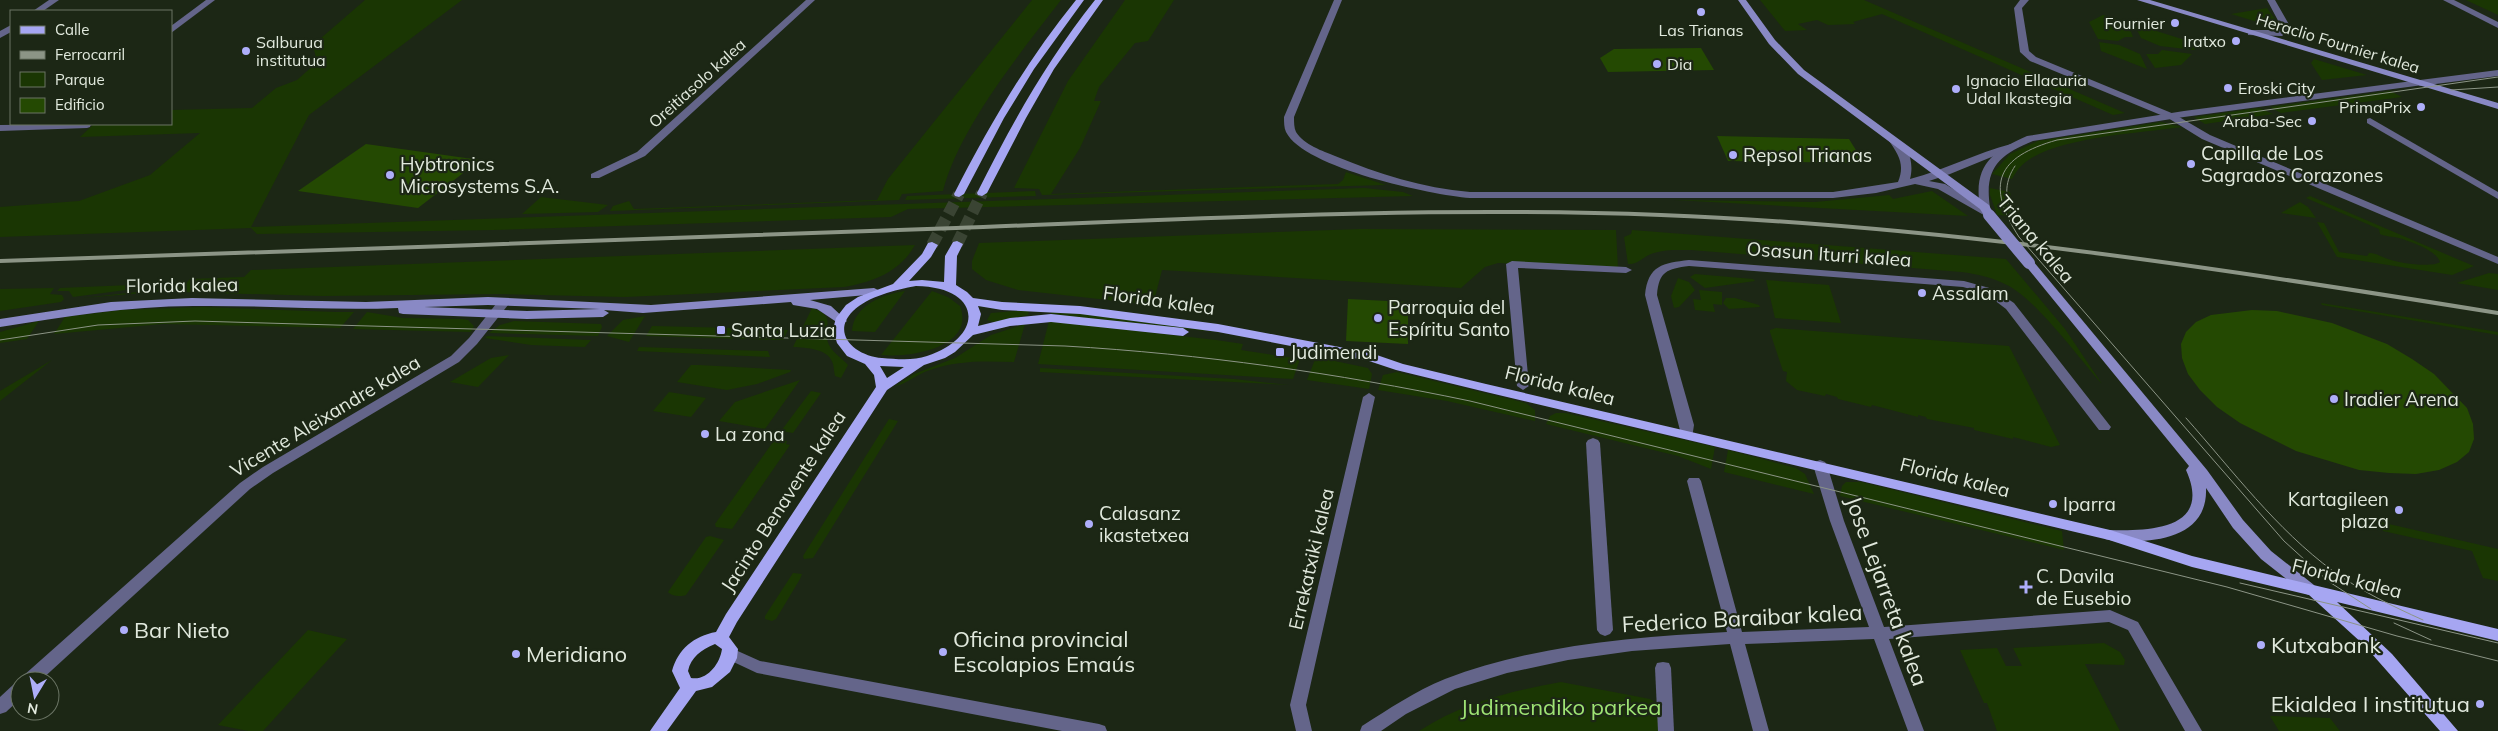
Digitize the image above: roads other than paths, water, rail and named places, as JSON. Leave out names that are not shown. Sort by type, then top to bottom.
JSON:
[{"type":"main road","points":[[959,194],[1010,97],[1050,37],[1080,0]]},
{"type":"main road","points":[[982,193],[1029,100],[1068,39],[1099,0]]},
{"type":"main road","name":"Triana kalea","points":[[1742,0],[1772,42],[1802,72],[1987,211],[2184,452],[2238,524],[2266,555],[2309,589]]},
{"type":"main road","name":"Heraclio Fournier kalea","points":[[2141,0],[2154,2],[2498,106]]},
{"type":"main road","points":[[950,288],[951,256],[957,244]]},
{"type":"main road","points":[[898,285],[927,255],[932,245]]},
{"type":"main road","points":[[366,306],[407,311],[583,314],[874,292],[898,285],[931,283],[963,294],[975,310],[975,318],[970,332],[949,351],[921,362],[870,361],[859,358],[846,348],[840,336],[841,321],[852,307],[874,292]]},
{"type":"main road","points":[[767,301],[818,306],[835,312],[841,321]]},
{"type":"main road","name":"Florida kalea","points":[[970,301],[1002,306],[1080,310],[1218,328],[1340,350],[1371,357],[1400,367]]},
{"type":"main road","name":"Florida kalea","points":[[0,323],[69,312],[150,303],[192,302],[366,306]]},
{"type":"main road","points":[[366,306],[421,302],[504,302],[650,308]]},
{"type":"main road","name":"Florida kalea","points":[[970,332],[1024,320],[1060,318],[1195,334],[1400,367],[2110,535],[2192,561],[2498,635]]},
{"type":"main road","points":[[870,361],[880,375],[882,386]]},
{"type":"main road","name":"Jacinto Benavente kalea","points":[[720,638],[731,618],[882,386],[921,362]]},
{"type":"main road","name":"Triana kalea","points":[[2110,535],[2162,534],[2187,522],[2194,514],[2200,494],[2197,477],[2184,452]]},
{"type":"main road","points":[[2309,589],[2356,625],[2450,731]]},
{"type":"main road","points":[[715,638],[720,638],[729,644],[731,654],[727,662],[712,679],[704,684],[691,686],[685,683],[682,677],[681,664],[685,656],[698,645],[715,638]]},
{"type":"main road","points":[[658,731],[691,686]]},
{"type":"street","points":[[39,10],[54,0]]},
{"type":"street","points":[[172,29],[211,0]]},
{"type":"street","name":"Oreitiasolo kalea","points":[[595,176],[641,154],[811,0]]},
{"type":"street","points":[[1338,0],[1289,117],[1290,131],[1302,142],[1323,156],[1359,171],[1439,192],[1470,195],[1803,196],[1859,193],[1916,182],[1994,151],[2046,135],[2171,116],[2498,73]]},
{"type":"street","points":[[2025,0],[2018,8],[2024,52],[2033,59],[2171,116],[2206,137],[2498,261]]},
{"type":"street","points":[[2252,33],[2277,33],[2287,28],[2271,0]]},
{"type":"street","points":[[2447,0],[2498,25]]},
{"type":"street","points":[[2370,121],[2498,196]]},
{"type":"street","points":[[0,128],[88,125]]},
{"type":"street","points":[[1892,138],[1904,151],[1908,164],[1902,185]]},
{"type":"street","points":[[1987,211],[1981,182],[1992,162],[2011,147]]},
{"type":"street","points":[[1916,182],[1941,186],[1987,211]]},
{"type":"street","name":"Osasun Iturri kalea","points":[[1687,435],[1687,425],[1651,296],[1653,278],[1658,270],[1689,262],[1958,283],[1990,291],[2010,306],[2104,427]]},
{"type":"street","points":[[1523,386],[1512,264],[1626,270]]},
{"type":"street","name":"Vicente Aleixandre kalea","points":[[40,671],[245,486],[285,460],[455,359],[504,302]]},
{"type":"street","name":"Errekatxiki kalea","points":[[1304,731],[1298,705],[1369,397]]},
{"type":"street","points":[[1593,443],[1605,630]]},
{"type":"street","name":"Jose Lejarreta kalea","points":[[1820,465],[1837,521],[1916,731]]},
{"type":"street","points":[[1694,481],[1735,640],[1761,731]]},
{"type":"street","name":"Federico Baraibar kalea","points":[[1368,731],[1400,708],[1446,686],[1502,668],[1594,651],[2110,616],[2133,626],[2194,731]]},
{"type":"street","points":[[731,654],[753,666],[1099,731]]},
{"type":"street","points":[[1663,668],[1666,731]]},
{"type":"street","points":[[0,707],[10,698]]},
{"type":"tunnel","points":[[957,244],[982,193]]},
{"type":"tunnel","points":[[932,245],[959,194]]},
{"type":"tram line","points":[[2371,609],[2328,581],[2284,541],[2019,237],[2008,218],[2002,202],[2000,188],[2003,175],[2010,164],[2021,155],[2057,140],[2498,77]]},
{"type":"tram line","points":[[2451,90],[2498,87]]},
{"type":"tram line","points":[[2010,211],[2007,188],[2009,177],[2015,166]]},
{"type":"tram line","points":[[0,340],[98,325],[195,321],[1065,346],[1167,354],[1269,366],[1319,373],[1470,401],[2227,587],[2397,636],[2498,661]]},
{"type":"tram line","points":[[2186,418],[2256,499],[2312,555],[2355,585],[2388,604],[2423,620]]},
{"type":"tram line","points":[[2240,583],[2498,643]]},
{"type":"tram line","points":[[2394,623],[2431,640]]},
{"type":"railway","points":[[0,261],[1308,215],[1485,212],[1573,213],[1661,215],[1766,221],[1976,239],[2185,265],[2498,313]]},
{"type":"place","name":"Las Trianas","points":[[1701,12]]},
{"type":"place","name":"Fournier","points":[[2175,23]]},
{"type":"place","name":"Iratxo","points":[[2236,41]]},
{"type":"place","name":"Salburua institutua","points":[[246,51]]},
{"type":"place","name":"Dia","points":[[1657,64]]},
{"type":"place","name":"Eroski City","points":[[2228,88]]},
{"type":"place","name":"Ignacio Ellacuria Udal Ikastegia","points":[[1956,89]]},
{"type":"place","name":"PrimaPrix","points":[[2421,107]]},
{"type":"place","name":"Araba-Sec","points":[[2312,121]]},
{"type":"place","name":"Repsol Trianas","points":[[1733,155]]},
{"type":"place","name":"Capilla de Los Sagrados Corazones","points":[[2191,164]]},
{"type":"place","name":"Hybtronics Microsystems S.A.","points":[[390,175]]},
{"type":"place","name":"Assalam","points":[[1922,293]]},
{"type":"place","name":"Parroquia del Espíritu Santo","points":[[1378,318]]},
{"type":"place","name":"Santa Luzia","points":[[721,330]]},
{"type":"place","name":"Judimendi","points":[[1280,352]]},
{"type":"place","name":"Iradier Arena","points":[[2334,399]]},
{"type":"place","name":"La zona","points":[[705,434]]},
{"type":"place","name":"Iparra","points":[[2053,504]]},
{"type":"place","name":"Kartagileen plaza","points":[[2399,510]]},
{"type":"place","name":"Calasanz ikastetxea","points":[[1089,524]]},
{"type":"place","name":"C. Davila de Eusebio","points":[[2026,587]]},
{"type":"place","name":"Bar Nieto","points":[[124,630]]},
{"type":"place","name":"Kutxabank","points":[[2261,645]]},
{"type":"place","name":"Oficina provincial Escolapios Emaús","points":[[943,652]]},
{"type":"place","name":"Meridiano","points":[[516,654]]},
{"type":"place","name":"Ekialdea I institutua","points":[[2480,704]]},
{"type":"park label","name":"Judimendiko parkea","points":[[1561,707]]}]
